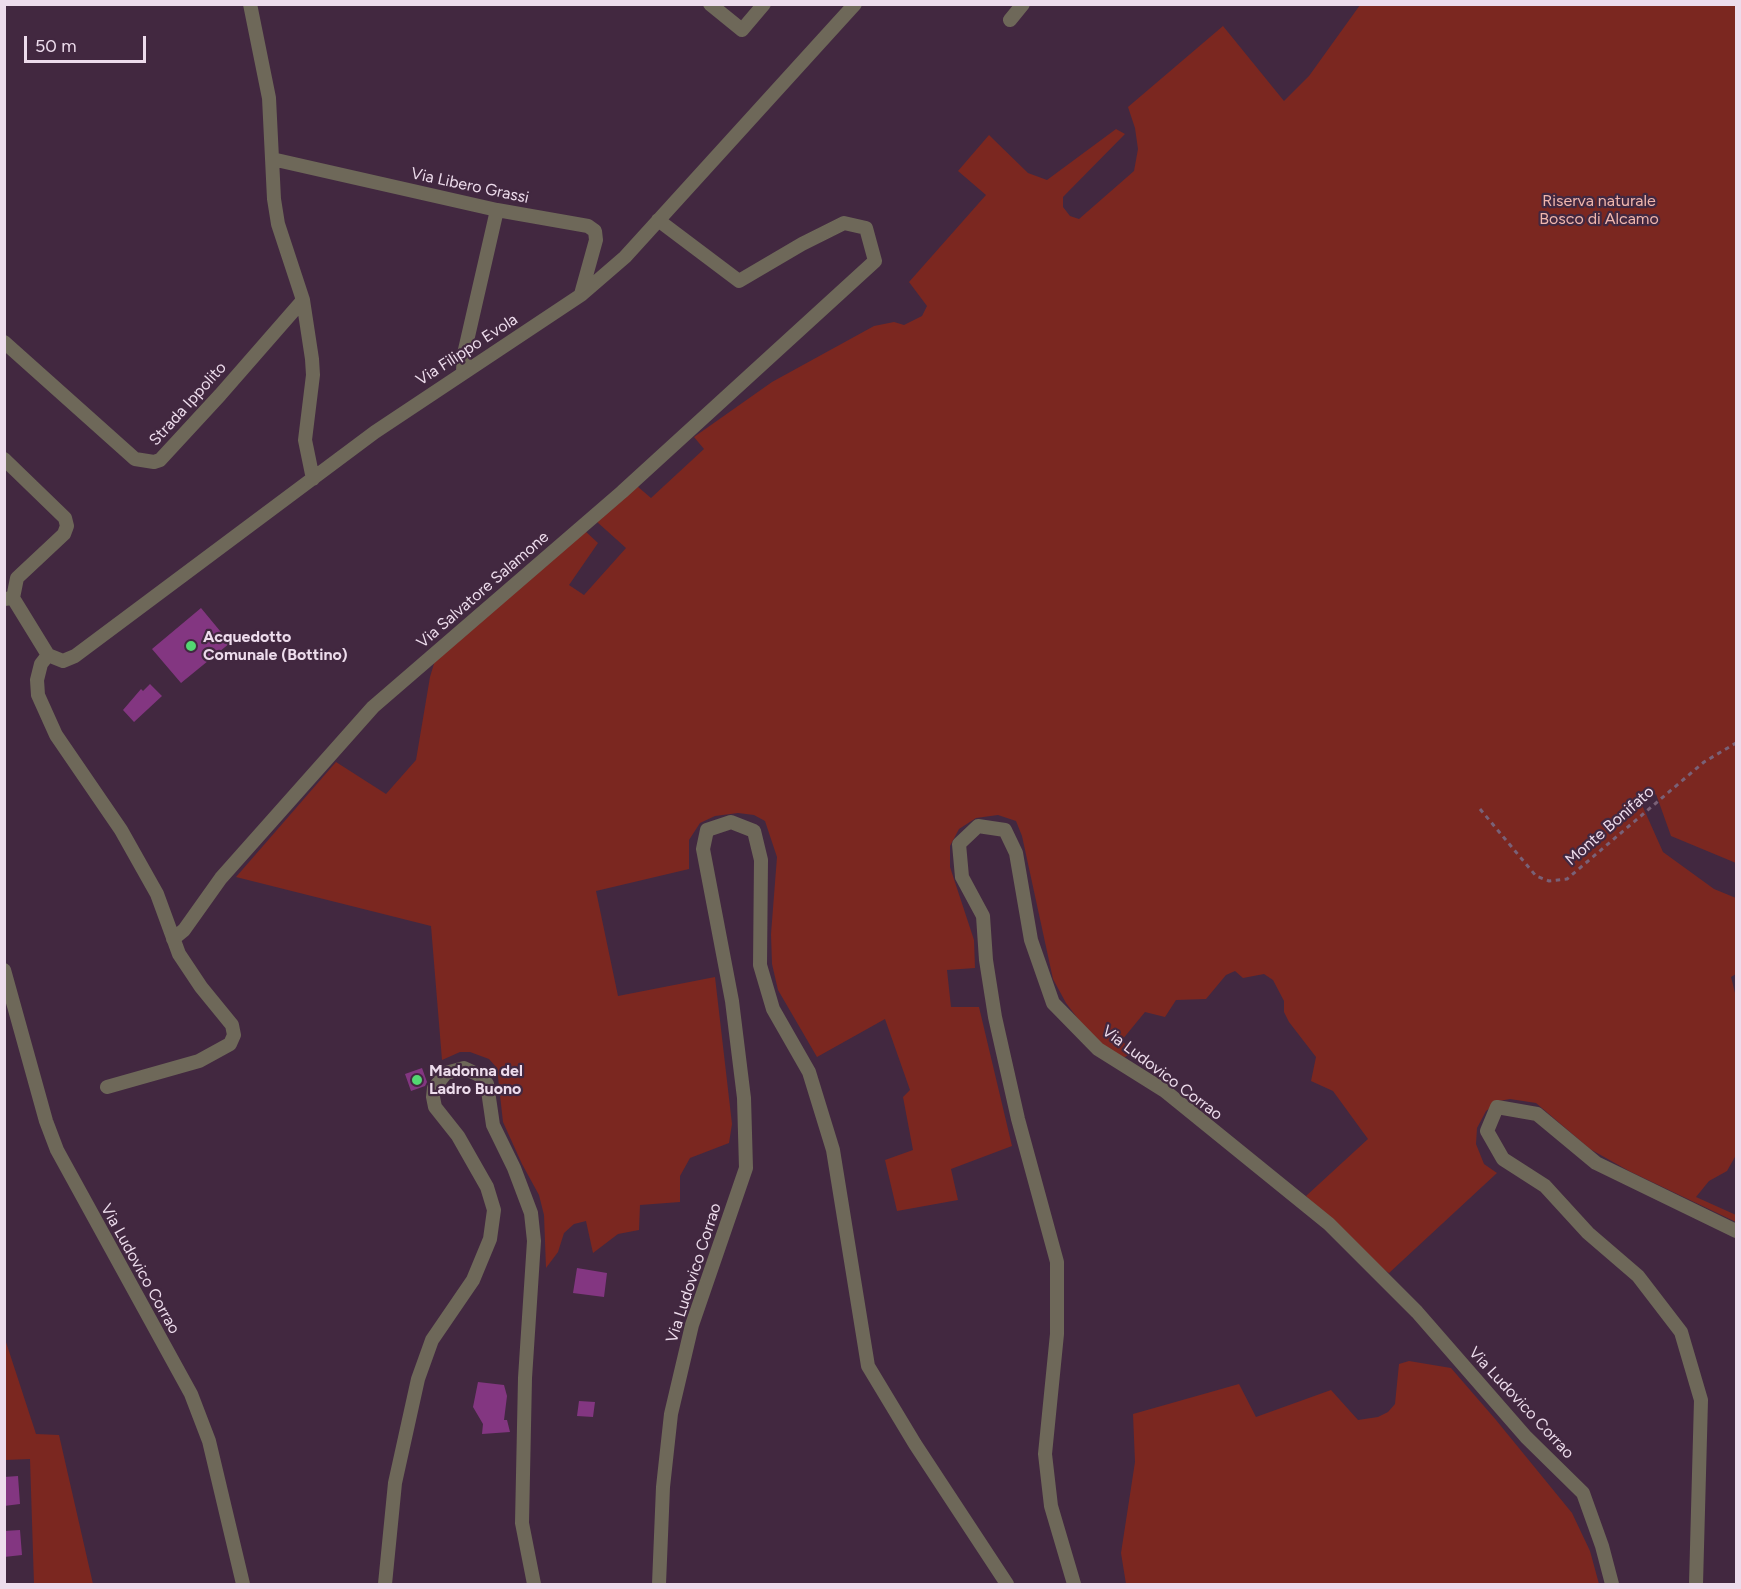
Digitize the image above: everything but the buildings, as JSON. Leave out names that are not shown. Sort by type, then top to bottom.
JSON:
[{"type":"street","points":[[250,4],[269,98],[273,200],[278,224],[303,300],[312,359],[313,375],[305,440],[313,478]]},
{"type":"street","points":[[710,4],[742,30],[764,4]]},
{"type":"street","name":"Via Filippo Evola","points":[[48,655],[63,661],[75,656],[313,478],[463,372],[581,295],[625,256],[855,4]]},
{"type":"street","points":[[1010,20],[1023,4]]},
{"type":"street","name":"Via Libero Grassi","points":[[272,159],[497,210],[588,226],[595,231],[596,240],[581,295]]},
{"type":"street","points":[[463,372],[464,354],[497,210]]},
{"type":"street","name":"Via Salvatore Salamone","points":[[173,939],[184,930],[221,878],[373,707],[622,492],[875,261],[866,228],[844,223],[739,281],[658,220]]},
{"type":"street","name":"Strada Ippolito","points":[[4,342],[135,459],[154,462],[160,460],[220,395],[303,300]]},
{"type":"street","points":[[4,459],[65,518],[67,526],[64,534],[17,578],[9,598],[48,655],[41,664],[37,680],[42,705],[56,735],[121,830],[157,894],[179,954],[201,987],[232,1025],[234,1035],[230,1044],[222,1050],[199,1061],[107,1087]]},
{"type":"street","name":"Via Ludovico Corrao","points":[[659,1584],[663,1487],[671,1414],[692,1325],[746,1168],[744,1098],[732,1001],[703,849],[707,830],[731,822],[754,831],[761,860],[760,965],[773,1009],[809,1072],[833,1150],[868,1366],[915,1444],[1007,1584]]},
{"type":"street","name":"Via Ludovico Corrao","points":[[1074,1584],[1051,1506],[1045,1454],[1058,1334],[1057,1262],[1018,1119],[995,1017],[986,960],[983,916],[963,877],[959,844],[978,826],[1005,830],[1016,853],[1031,940],[1053,1003],[1098,1049],[1165,1091],[1329,1224],[1417,1312],[1526,1437],[1583,1493],[1602,1546],[1612,1584]]},
{"type":"street","name":"Via Ludovico Corrao","points":[[4,970],[46,1121],[57,1150],[191,1394],[209,1441],[243,1584]]},
{"type":"street","points":[[384,1584],[395,1483],[418,1379],[432,1340],[474,1280],[490,1239],[494,1210],[487,1187],[458,1136],[435,1107],[433,1097],[434,1088],[446,1073],[464,1068],[481,1076],[487,1084],[493,1125],[514,1168],[531,1213],[534,1241],[525,1378],[522,1523],[534,1584]]},
{"type":"street","points":[[1696,1584],[1701,1400],[1680,1332],[1638,1276],[1588,1233],[1545,1186],[1503,1159],[1487,1131],[1497,1107],[1537,1114],[1596,1163],[1737,1231]]},
{"type":"path","name":"Monte Bonifato","points":[[1480,809],[1536,876],[1549,881],[1567,879],[1704,762],[1737,743]]},
{"type":"green space","name":"Riserva naturale Bosco di Alcamo","points":[[1360,5],[1736,5],[1736,863],[1671,836],[1656,794],[1642,805],[1663,852],[1714,889],[1736,898],[1736,974],[1731,977],[1736,997],[1736,1155],[1727,1171],[1709,1181],[1696,1197],[1736,1215],[1736,1222],[1629,1171],[1590,1149],[1536,1103],[1510,1099],[1499,1101],[1486,1111],[1477,1128],[1476,1144],[1484,1164],[1497,1173],[1389,1273],[1375,1264],[1306,1196],[1368,1139],[1333,1091],[1311,1081],[1316,1057],[1289,1022],[1284,1012],[1284,1001],[1273,980],[1264,974],[1243,978],[1235,971],[1226,975],[1206,999],[1176,1000],[1165,1017],[1145,1012],[1122,1040],[1132,1053],[1125,1057],[1114,1055],[1085,1028],[1066,1003],[1053,979],[1022,836],[1016,821],[998,815],[976,818],[959,829],[950,846],[950,867],[974,940],[975,968],[947,970],[951,1007],[979,1007],[1012,1146],[951,1169],[958,1200],[897,1211],[885,1160],[913,1150],[903,1097],[910,1090],[885,1019],[817,1057],[778,990],[772,964],[771,934],[777,857],[765,821],[754,815],[738,813],[715,816],[700,823],[689,840],[689,869],[596,891],[618,996],[715,977],[732,1124],[729,1143],[690,1158],[680,1176],[680,1202],[640,1205],[639,1230],[618,1234],[593,1253],[586,1221],[574,1224],[564,1233],[558,1252],[546,1268],[544,1215],[539,1195],[503,1122],[497,1068],[489,1059],[470,1052],[460,1052],[442,1060],[431,926],[236,877],[336,762],[386,794],[416,760],[430,677],[436,657],[584,530],[598,543],[569,585],[584,595],[626,548],[596,521],[637,486],[651,498],[704,449],[694,437],[772,382],[874,326],[894,322],[904,325],[922,316],[927,306],[909,282],[986,195],[958,171],[989,135],[1028,173],[1047,180],[1116,129],[1125,134],[1063,197],[1063,207],[1070,216],[1079,219],[1134,171],[1138,149],[1135,128],[1128,107],[1223,26],[1284,101],[1309,76]]},
{"type":"green space","points":[[4,1336],[36,1434],[59,1435],[93,1584],[34,1584],[30,1459],[5,1460]]},
{"type":"green space","points":[[1409,1361],[1451,1368],[1496,1420],[1572,1513],[1590,1551],[1599,1584],[1126,1584],[1121,1553],[1135,1462],[1133,1414],[1239,1384],[1256,1417],[1331,1390],[1358,1420],[1378,1417],[1388,1412],[1395,1404],[1399,1364]]},
{"type":"place","name":"Acquedotto Comunale (Bottino)","points":[[191,646]]},
{"type":"place","name":"Madonna del Ladro Buono","points":[[417,1080]]}]
